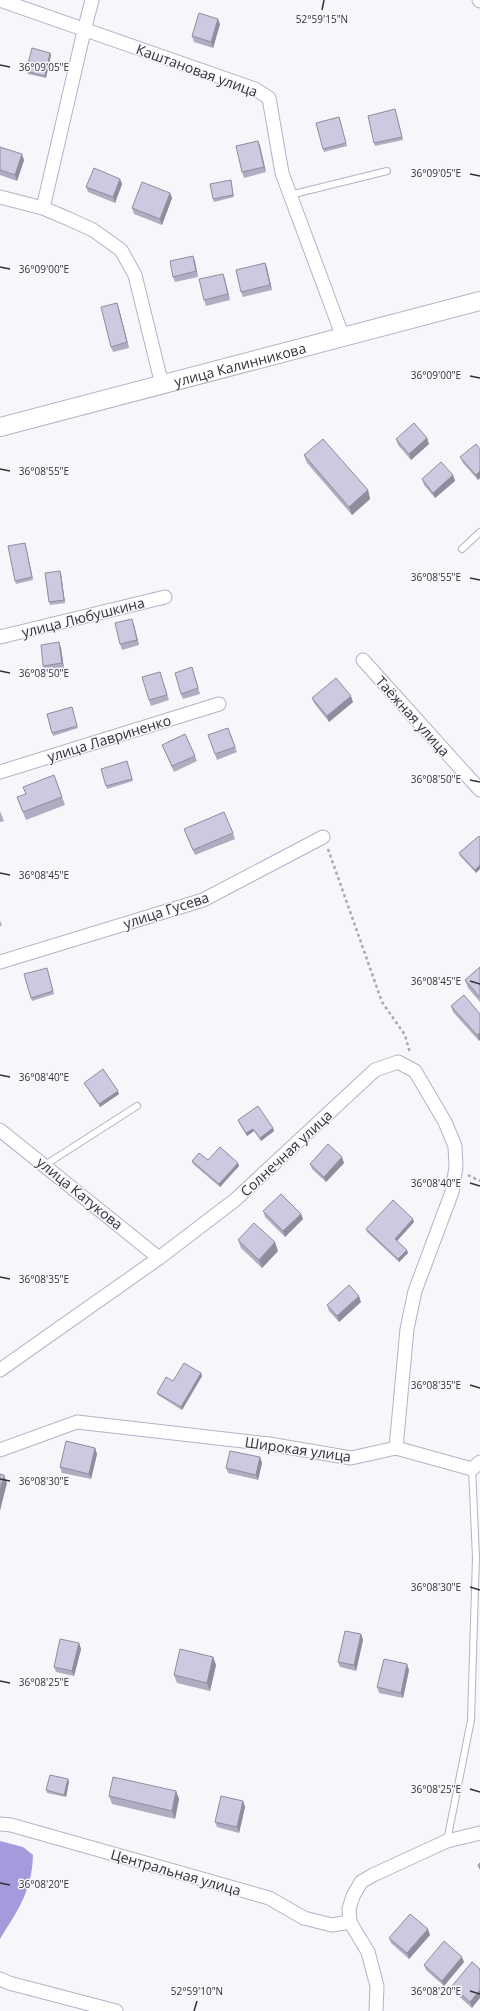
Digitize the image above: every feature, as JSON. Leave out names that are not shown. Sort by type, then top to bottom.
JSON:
[{"type":"main road","name":"улица Калинникова","points":[[0,427],[480,301]]},
{"type":"street","name":"Каштановая улица","points":[[0,0],[84,31],[255,89],[269,98],[282,173],[343,337]]},
{"type":"street","points":[[42,208],[92,0]]},
{"type":"street","points":[[0,197],[42,208],[93,230],[121,250],[135,275],[162,385]]},
{"type":"street","name":"улица Любушкина","points":[[0,637],[165,597]]},
{"type":"street","name":"Таёжная улица","points":[[363,660],[480,790]]},
{"type":"street","name":"улица Лавриненко","points":[[0,772],[219,704]]},
{"type":"street","name":"улица Гусева","points":[[0,962],[203,900],[323,836]]},
{"type":"street","name":"Солнечная улица","points":[[0,1370],[158,1258],[234,1200],[375,1070],[398,1062],[415,1071]]},
{"type":"street","points":[[415,1071],[446,1122],[455,1146],[456,1167],[452,1192],[413,1299],[407,1329],[396,1448],[476,1466]]},
{"type":"street","name":"улица Катукова","points":[[0,1130],[158,1258]]},
{"type":"street","name":"Широкая улица","points":[[0,1450],[77,1422],[268,1444],[351,1458],[396,1448]]},
{"type":"street","name":"Центральная улица","points":[[0,1824],[11,1825],[269,1898],[304,1918],[311,1920],[332,1925],[350,1922]]},
{"type":"street","points":[[376,2011],[377,1986],[368,1952],[350,1922],[349,1909],[353,1896],[361,1882],[447,1841],[480,1833]]},
{"type":"street","points":[[0,1979],[9,1983],[116,2011]]},
{"type":"lane","points":[[290,195],[386,171]]},
{"type":"lane","points":[[462,548],[480,532]]},
{"type":"lane","points":[[45,1165],[137,1106]]},
{"type":"lane","points":[[447,1841],[471,1720],[476,1557],[476,1466]]},
{"type":"path","points":[[323,836],[382,1002],[404,1035],[415,1071]]},
{"type":"shaded area","points":[[0,1841],[23,1847],[33,1855],[32,1868],[27,1890],[23,1900],[0,1939]]},
{"type":"building","points":[[199,13],[218,19],[211,42],[192,36]]},
{"type":"building","points":[[32,48],[50,53],[45,76],[26,71]]},
{"type":"building","points":[[395,109],[402,137],[374,143],[368,116]]},
{"type":"building","points":[[339,117],[346,143],[323,149],[316,123]]},
{"type":"building","points":[[258,141],[264,167],[242,172],[236,146]]},
{"type":"building","points":[[0,147],[22,154],[15,175],[0,170]]},
{"type":"building","points":[[94,168],[120,179],[113,197],[86,187]]},
{"type":"building","points":[[231,180],[233,195],[213,199],[210,184]]},
{"type":"building","points":[[142,182],[170,193],[160,219],[132,208]]},
{"type":"building","points":[[193,256],[196,271],[173,277],[170,261]]},
{"type":"building","points":[[265,263],[270,285],[241,292],[236,270]]},
{"type":"building","points":[[223,274],[228,294],[204,300],[199,279]]},
{"type":"building","points":[[117,303],[127,342],[111,347],[101,307]]},
{"type":"building","points":[[414,423],[427,438],[409,454],[396,439]]},
{"type":"building","points":[[323,439],[368,490],[349,507],[304,455]]},
{"type":"building","points":[[476,444],[480,449],[480,471],[476,475],[460,457]]},
{"type":"building","points":[[441,462],[453,475],[433,493],[422,479]]},
{"type":"building","points":[[25,543],[32,577],[15,581],[8,546]]},
{"type":"building","points":[[60,571],[64,600],[49,602],[45,573]]},
{"type":"building","points":[[132,619],[137,640],[120,644],[115,623]]},
{"type":"building","points":[[59,642],[62,663],[43,666],[41,645]]},
{"type":"building","points":[[192,667],[198,688],[181,694],[175,673]]},
{"type":"building","points":[[160,672],[167,695],[149,700],[142,677]]},
{"type":"building","points":[[336,678],[351,696],[327,716],[312,698]]},
{"type":"building","points":[[72,707],[77,726],[52,733],[47,714]]},
{"type":"building","points":[[228,728],[235,747],[215,754],[208,735]]},
{"type":"building","points":[[185,734],[195,756],[172,766],[162,745]]},
{"type":"building","points":[[127,761],[132,779],[106,786],[101,769]]},
{"type":"building","points":[[54,775],[62,797],[23,812],[17,797],[26,794],[23,787]]},
{"type":"building","points":[[224,812],[233,833],[193,850],[184,829]]},
{"type":"building","points":[[479,836],[480,865],[475,870],[459,853]]},
{"type":"building","points":[[480,967],[480,997],[465,980]]},
{"type":"building","points":[[47,968],[53,991],[31,998],[24,974]]},
{"type":"building","points":[[464,995],[480,1014],[480,1033],[477,1035],[451,1006]]},
{"type":"building","points":[[103,1069],[118,1091],[99,1104],[84,1083]]},
{"type":"building","points":[[258,1106],[273,1128],[260,1138],[253,1129],[246,1133],[238,1120]]},
{"type":"building","points":[[328,1144],[342,1157],[324,1177],[310,1164]]},
{"type":"building","points":[[220,1147],[238,1163],[219,1184],[192,1161],[199,1153],[208,1160]]},
{"type":"building","points":[[281,1194],[301,1214],[283,1231],[263,1211]]},
{"type":"building","points":[[393,1200],[413,1219],[395,1239],[407,1250],[398,1259],[366,1229]]},
{"type":"building","points":[[254,1223],[275,1242],[259,1260],[238,1240]]},
{"type":"building","points":[[349,1285],[359,1296],[337,1316],[327,1305]]},
{"type":"building","points":[[184,1363],[201,1373],[181,1407],[157,1393],[166,1377],[173,1381]]},
{"type":"building","points":[[66,1441],[95,1448],[89,1474],[60,1467]]},
{"type":"building","points":[[230,1451],[260,1457],[256,1475],[226,1468]]},
{"type":"building","points":[[0,1474],[4,1475],[0,1491]]},
{"type":"building","points":[[345,1631],[361,1634],[354,1665],[338,1662]]},
{"type":"building","points":[[60,1639],[79,1643],[72,1671],[54,1667]]},
{"type":"building","points":[[180,1649],[213,1657],[207,1683],[174,1675]]},
{"type":"building","points":[[384,1659],[407,1664],[401,1693],[377,1687]]},
{"type":"building","points":[[50,1775],[68,1779],[64,1795],[46,1790]]},
{"type":"building","points":[[113,1777],[176,1791],[172,1811],[109,1796]]},
{"type":"building","points":[[221,1796],[243,1801],[237,1827],[215,1822]]},
{"type":"building","points":[[410,1914],[428,1929],[407,1953],[389,1938]]},
{"type":"building","points":[[444,1941],[462,1957],[442,1981],[424,1965]]},
{"type":"building","points":[[472,1962],[480,1969],[480,1990],[470,2002],[452,1986]]}]
